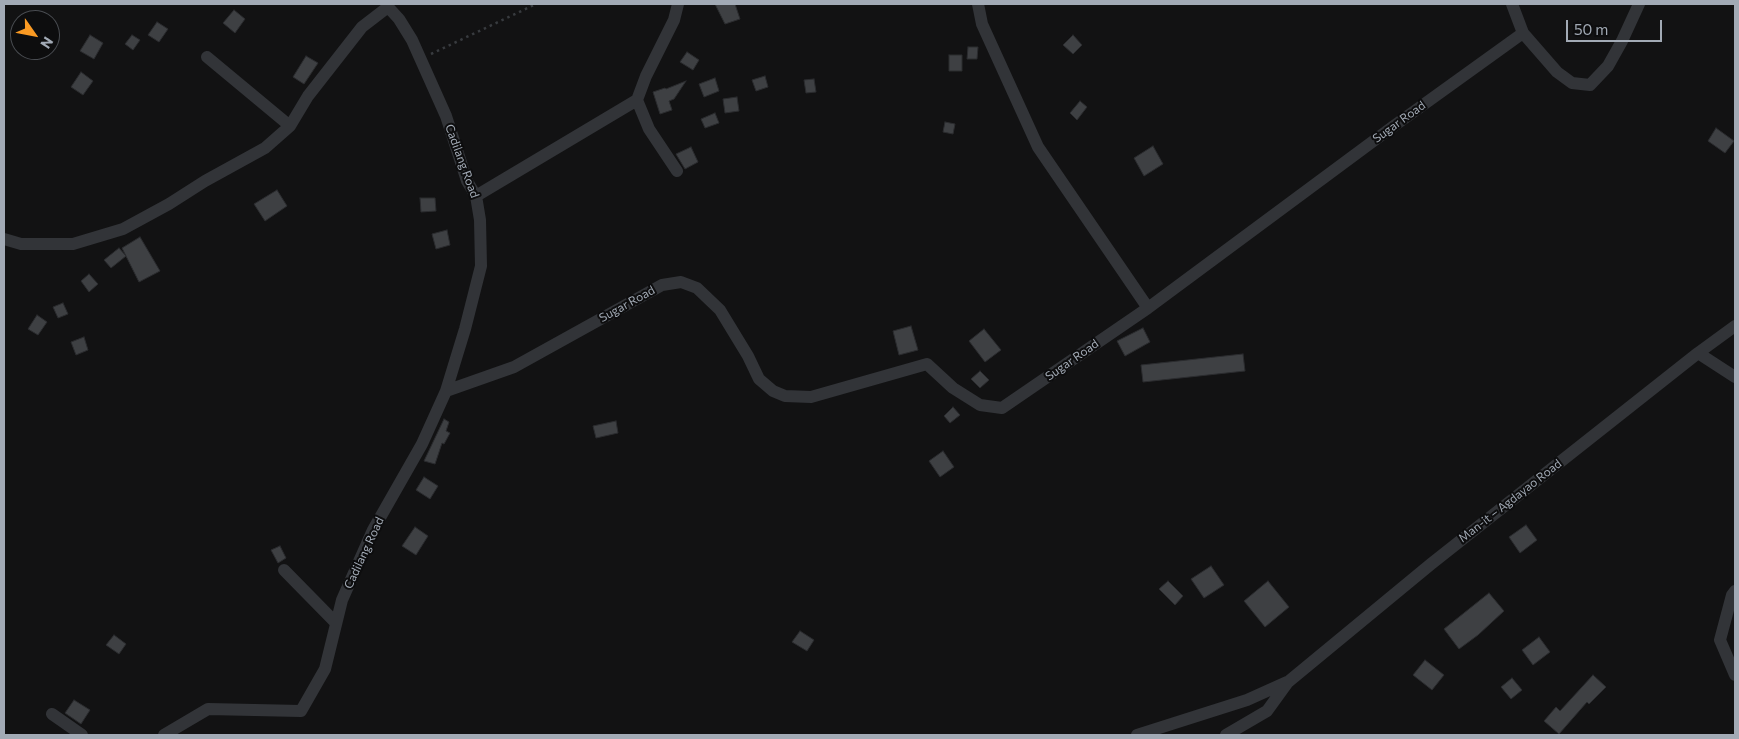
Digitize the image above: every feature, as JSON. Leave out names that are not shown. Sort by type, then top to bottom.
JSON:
[{"type":"street","points":[[476,196],[637,100],[646,76],[674,20],[678,4]]},
{"type":"street","points":[[978,4],[982,24],[1038,147],[1148,308]]},
{"type":"street","points":[[1512,4],[1523,33],[1557,72],[1572,83],[1590,84],[1608,66],[1639,4]]},
{"type":"street","name":"Cadilang Road","points":[[4,239],[21,244],[73,244],[123,229],[265,148],[290,126],[308,96],[362,27],[386,5],[399,19],[412,40],[446,116],[467,181],[476,196],[480,220],[481,266],[465,329],[446,391],[422,444],[373,530],[342,600],[325,669],[301,712],[208,708],[164,735]]},
{"type":"street","name":"Sugar Road","points":[[446,391],[514,367],[662,285],[681,282],[697,288],[720,310],[748,356],[759,379],[773,391],[785,396],[811,397],[927,364],[953,388],[980,405],[1002,408],[1148,308],[1523,33]]},
{"type":"street","points":[[207,57],[290,126]]},
{"type":"street","points":[[637,100],[650,129],[677,171]]},
{"type":"street","name":"Man-it – Agdayao Road","points":[[1288,682],[1431,564],[1698,352],[1735,326]]},
{"type":"street","points":[[1698,352],[1735,378]]},
{"type":"street","points":[[284,570],[336,624]]},
{"type":"street","points":[[1735,591],[1732,595],[1720,640],[1735,675]]},
{"type":"street","points":[[1137,735],[1247,700],[1288,682]]},
{"type":"street","points":[[1226,735],[1267,711],[1288,682]]},
{"type":"street","points":[[52,714],[82,735]]},
{"type":"path","points":[[420,60],[536,4]]},
{"type":"building","points":[[715,4],[735,4],[740,19],[725,24]]},
{"type":"building","points":[[234,10],[245,19],[235,33],[223,23]]},
{"type":"building","points":[[157,22],[168,29],[159,42],[148,35]]},
{"type":"building","points":[[90,35],[103,43],[94,59],[80,51]]},
{"type":"building","points":[[132,35],[140,40],[133,50],[125,44]]},
{"type":"building","points":[[1073,35],[1082,45],[1073,54],[1063,45]]},
{"type":"building","points":[[968,47],[978,47],[977,59],[967,59]]},
{"type":"building","points":[[687,52],[699,60],[693,70],[680,62]]},
{"type":"building","points":[[949,55],[962,55],[962,71],[949,71]]},
{"type":"building","points":[[306,56],[318,63],[304,84],[293,77]]},
{"type":"building","points":[[81,72],[93,81],[83,95],[71,87]]},
{"type":"building","points":[[765,76],[768,87],[756,91],[752,80]]},
{"type":"building","points":[[715,78],[719,91],[704,97],[699,84]]},
{"type":"building","points":[[814,79],[816,92],[806,93],[804,80]]},
{"type":"building","points":[[686,81],[674,99],[669,101],[672,110],[660,114],[653,92]]},
{"type":"building","points":[[737,97],[739,111],[725,113],[723,99]]},
{"type":"building","points":[[1080,101],[1087,107],[1077,120],[1070,113]]},
{"type":"building","points":[[715,113],[719,123],[705,128],[701,119]]},
{"type":"building","points":[[945,122],[955,124],[953,134],[943,132]]},
{"type":"building","points":[[1716,128],[1734,141],[1725,153],[1708,141]]},
{"type":"building","points":[[1153,146],[1163,164],[1144,176],[1134,158]]},
{"type":"building","points":[[691,147],[698,162],[685,169],[676,154]]},
{"type":"building","points":[[277,190],[287,206],[265,221],[254,204]]},
{"type":"building","points":[[420,198],[435,198],[436,211],[421,212]]},
{"type":"building","points":[[447,230],[450,245],[436,249],[432,234]]},
{"type":"building","points":[[140,237],[160,271],[139,282],[122,248]]},
{"type":"building","points":[[119,248],[126,256],[111,268],[104,260]]},
{"type":"building","points":[[89,274],[98,284],[89,292],[81,281]]},
{"type":"building","points":[[63,303],[68,314],[58,318],[53,307]]},
{"type":"building","points":[[37,315],[47,322],[38,335],[28,329]]},
{"type":"building","points":[[911,326],[918,350],[899,355],[893,331]]},
{"type":"building","points":[[1143,328],[1150,342],[1125,356],[1117,341]]},
{"type":"building","points":[[984,329],[1001,350],[985,362],[969,341]]},
{"type":"building","points":[[84,337],[88,350],[76,355],[71,342]]},
{"type":"building","points":[[1243,354],[1245,371],[1143,382],[1141,365]]},
{"type":"building","points":[[980,371],[989,380],[980,388],[971,379]]},
{"type":"building","points":[[953,407],[960,415],[950,423],[944,416]]},
{"type":"building","points":[[444,419],[449,422],[446,431],[450,433],[444,444],[442,443],[435,464],[424,461]]},
{"type":"building","points":[[616,421],[618,433],[596,438],[593,426]]},
{"type":"building","points":[[943,451],[954,467],[940,477],[929,461]]},
{"type":"building","points":[[424,477],[438,486],[430,499],[416,490]]},
{"type":"building","points":[[1526,525],[1537,540],[1520,553],[1509,537]]},
{"type":"building","points":[[415,527],[428,536],[416,555],[402,546]]},
{"type":"building","points":[[280,546],[286,558],[278,563],[271,550]]},
{"type":"building","points":[[1211,566],[1224,585],[1204,598],[1191,579]]},
{"type":"building","points":[[1168,581],[1183,596],[1175,605],[1159,589]]},
{"type":"building","points":[[1268,581],[1289,607],[1265,627],[1244,601]]},
{"type":"building","points":[[1489,593],[1504,611],[1478,635],[1459,649],[1444,629]]},
{"type":"building","points":[[800,631],[814,640],[807,651],[792,642]]},
{"type":"building","points":[[114,635],[126,644],[119,654],[106,645]]},
{"type":"building","points":[[1539,637],[1550,652],[1533,665],[1522,650]]},
{"type":"building","points":[[1425,660],[1444,675],[1432,690],[1413,675]]},
{"type":"building","points":[[1593,675],[1606,687],[1589,704],[1587,702],[1559,734],[1544,721],[1556,707],[1560,711]]},
{"type":"building","points":[[1512,678],[1522,690],[1511,699],[1501,687]]},
{"type":"building","points":[[74,700],[90,710],[81,724],[65,713]]}]
